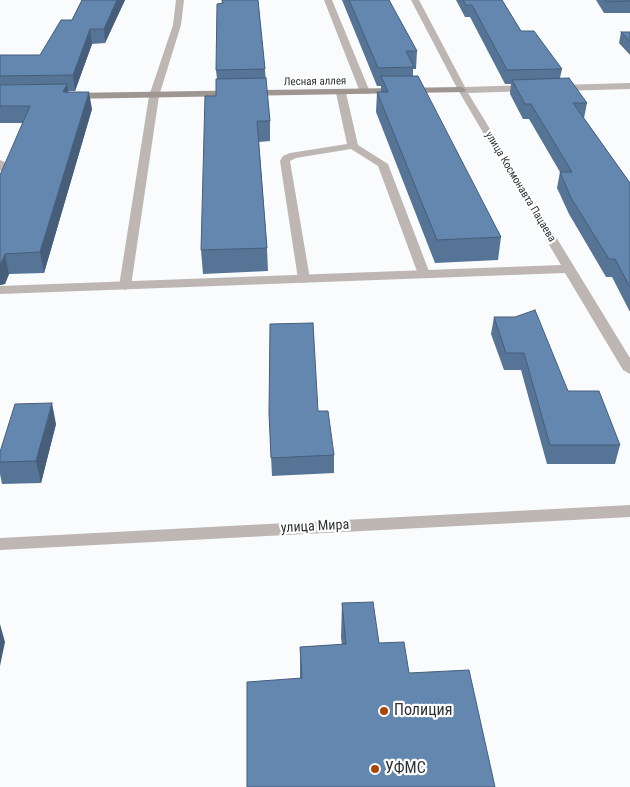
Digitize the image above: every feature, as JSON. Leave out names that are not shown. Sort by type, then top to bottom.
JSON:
[{"type":"street","points":[[125,286],[154,96],[177,25],[180,0]]},
{"type":"street","points":[[328,0],[365,92]]},
{"type":"street","name":"улица Космонавта Пацаева","points":[[415,0],[462,90],[630,370]]},
{"type":"street","name":"Лесная аллея","points":[[58,96],[342,93],[630,86]]},
{"type":"street","points":[[342,93],[354,146]]},
{"type":"street","points":[[304,279],[285,161],[287,158],[294,156],[354,146],[383,164],[424,274]]},
{"type":"street","points":[[0,290],[568,269]]},
{"type":"street","name":"улица Мира","points":[[0,544],[630,511]]},
{"type":"building","points":[[82,0],[117,0],[104,29],[90,29],[73,75],[0,76],[0,55],[40,55],[61,20],[72,20]]},
{"type":"building","points":[[222,0],[258,0],[265,69],[216,70],[217,4],[223,3]]},
{"type":"building","points":[[349,0],[389,0],[417,51],[406,51],[414,67],[378,68]]},
{"type":"building","points":[[463,0],[502,0],[521,31],[534,31],[562,69],[507,70],[472,5],[466,5]]},
{"type":"building","points":[[605,0],[630,0],[630,1],[606,2]]},
{"type":"building","points":[[621,32],[630,32],[630,41]]},
{"type":"building","points":[[381,76],[418,76],[501,237],[437,240],[377,92],[388,92]]},
{"type":"building","points":[[266,78],[270,121],[257,121],[267,248],[201,250],[205,96],[216,96],[216,79]]},
{"type":"building","points":[[569,78],[587,103],[573,103],[630,183],[630,287],[615,259],[609,259],[571,198],[560,172],[572,172],[531,104],[525,104],[512,80]]},
{"type":"building","points":[[67,84],[63,92],[89,92],[40,252],[5,254],[0,264],[0,175],[30,106],[0,106],[0,85]]},
{"type":"building","points":[[535,310],[568,391],[599,391],[620,445],[550,445],[524,353],[506,353],[494,317],[515,317]]},
{"type":"building","points":[[313,323],[318,411],[328,411],[334,455],[271,458],[269,413],[270,324]]},
{"type":"building","points":[[52,403],[36,461],[0,462],[0,452],[15,404]]},
{"type":"building","name":"Полиция","points":[[373,602],[379,643],[404,642],[409,673],[469,670],[495,787],[247,787],[247,682],[302,678],[300,647],[346,644],[342,603]]},
{"type":"place","name":"Полиция","points":[[384,711]]},
{"type":"place","name":"УФМС","points":[[375,769]]}]
